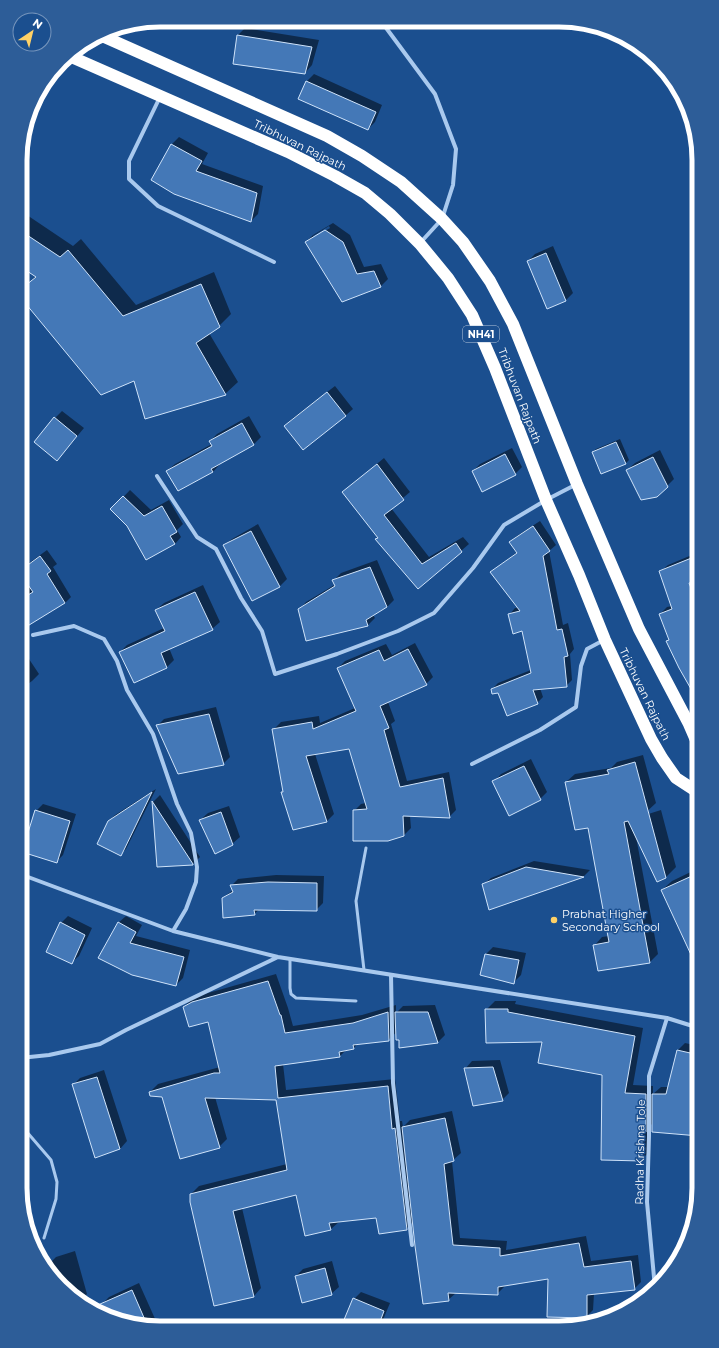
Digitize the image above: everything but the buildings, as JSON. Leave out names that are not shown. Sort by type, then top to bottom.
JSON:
[{"type":"highway","name":"Tribhuvan Rajpath","points":[[107,38],[327,136],[362,156],[401,182],[442,219],[463,242],[490,281],[513,324],[577,484],[639,629],[692,731]]},
{"type":"highway","name":"Tribhuvan Rajpath","points":[[74,58],[288,152],[365,194],[390,214],[420,244],[448,278],[472,315],[495,368],[546,500],[579,575],[605,640],[662,758],[676,778],[692,788]]},
{"type":"street","points":[[385,27],[435,94],[456,149],[453,185],[442,219],[420,244]]},
{"type":"street","points":[[161,95],[129,160],[129,179],[158,206],[274,262]]},
{"type":"street","points":[[157,476],[197,536],[216,549],[241,598],[262,631],[274,674],[337,654],[398,631],[434,613],[473,568],[504,524],[577,484]]},
{"type":"street","points":[[33,635],[74,626],[104,639],[117,661],[127,690],[153,734],[176,804],[191,833],[197,867],[196,882],[186,909],[173,931]]},
{"type":"street","points":[[472,764],[540,730],[576,707],[580,666],[587,649],[605,640]]},
{"type":"street","points":[[27,877],[173,931],[278,957],[667,1018],[692,1026]]},
{"type":"street","points":[[27,1057],[49,1055],[100,1044],[278,957]]},
{"type":"street","points":[[391,974],[393,1083],[412,1245]]},
{"type":"street","name":"Radha Krishna Tole","points":[[654,1281],[647,1202],[650,1136],[649,1076],[667,1018]]},
{"type":"lane","points":[[364,970],[356,901],[366,848]]},
{"type":"lane","points":[[290,959],[290,988],[291,994],[296,998],[356,1001]]},
{"type":"lane","points":[[27,1132],[51,1160],[57,1182],[56,1199],[44,1238]]},
{"type":"place","name":"Prabhat Higher Secondary School","points":[[554,920]]}]
